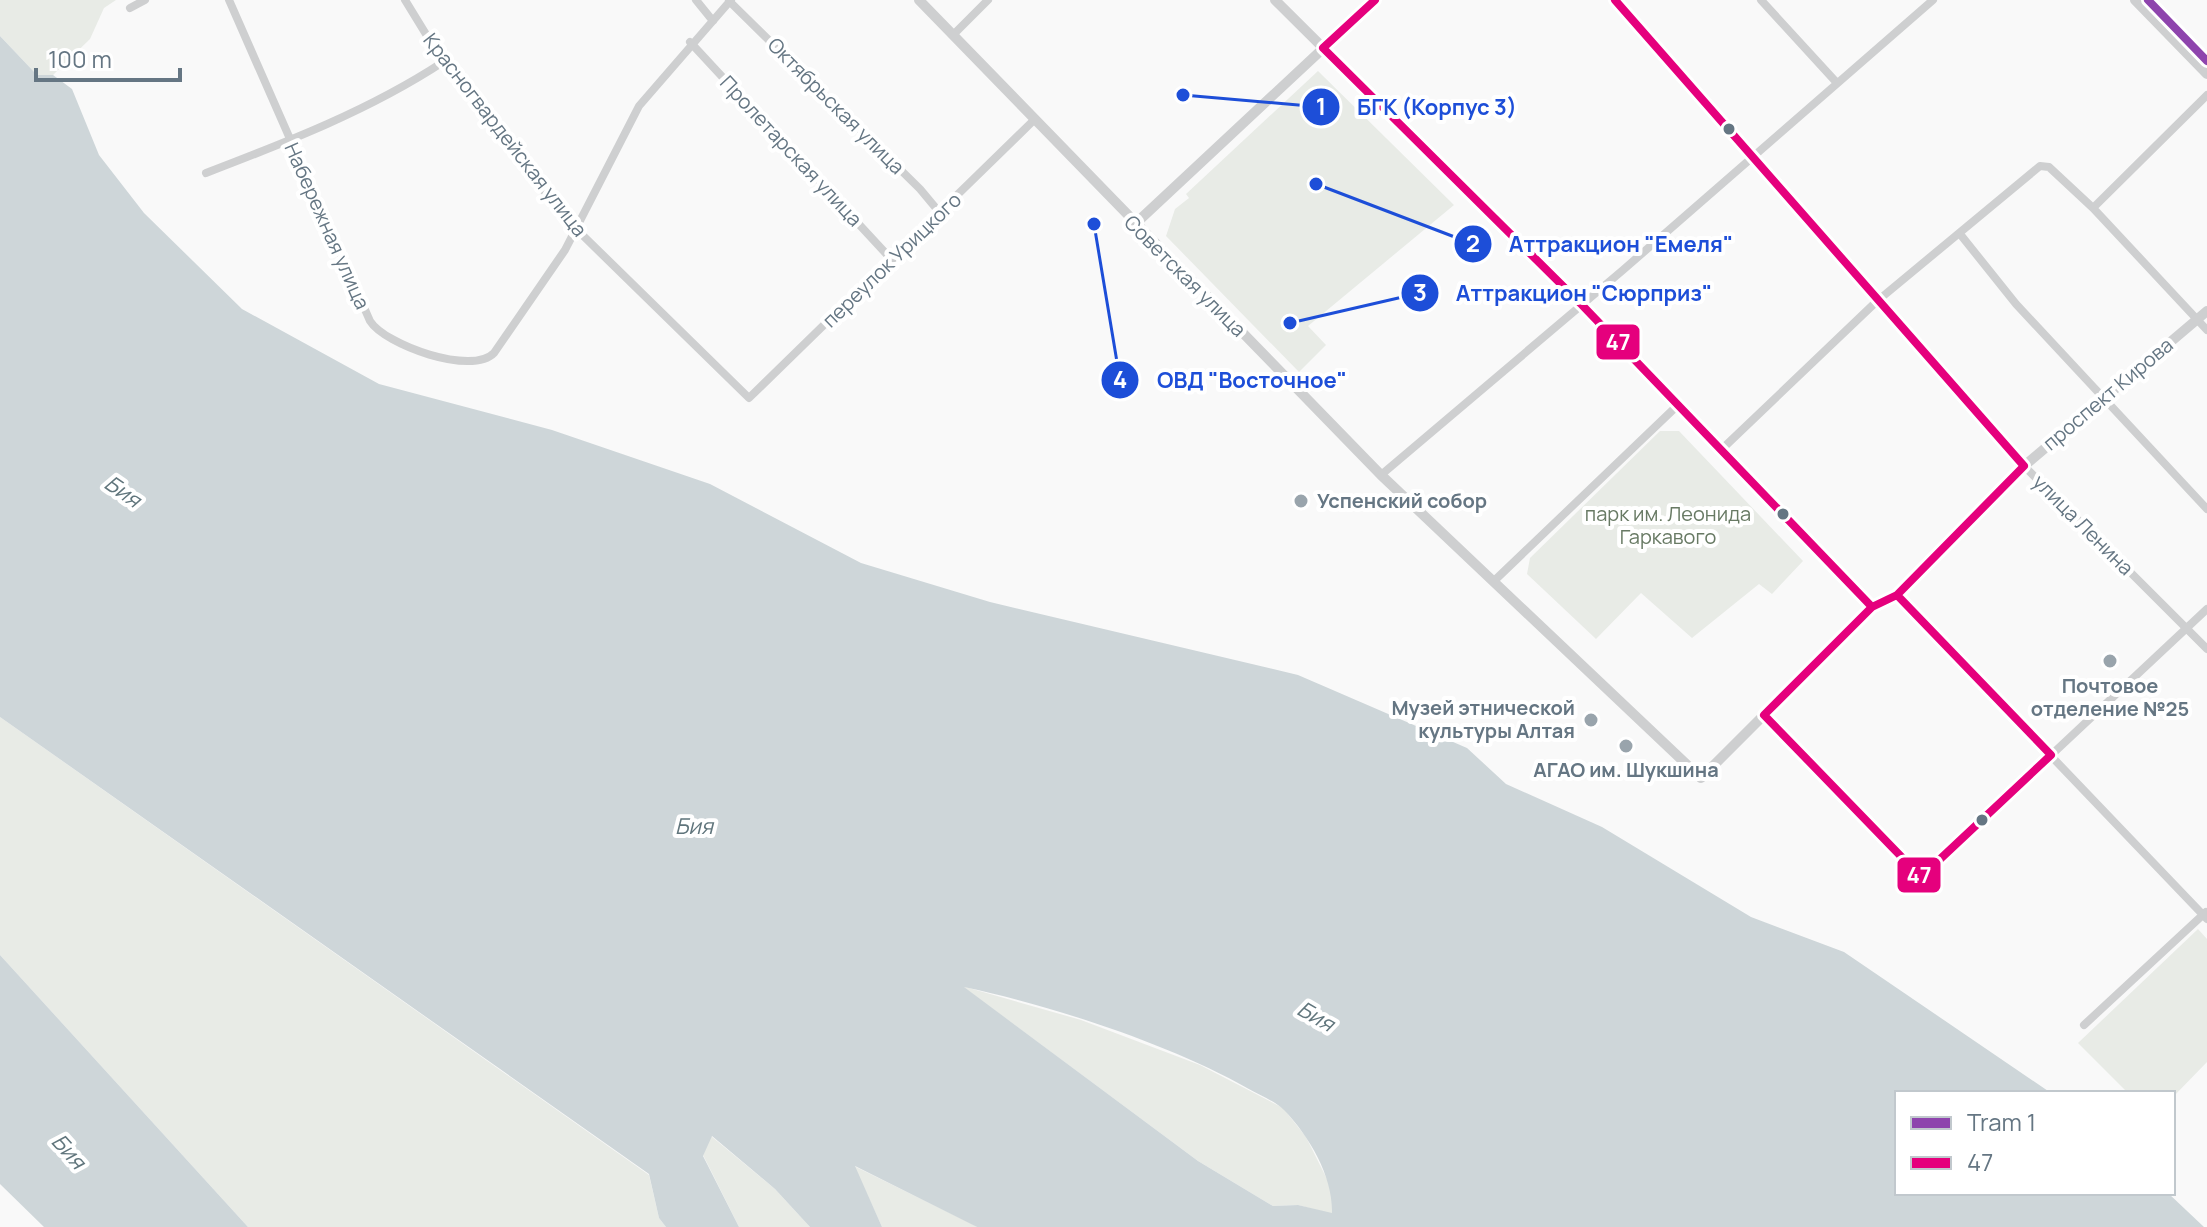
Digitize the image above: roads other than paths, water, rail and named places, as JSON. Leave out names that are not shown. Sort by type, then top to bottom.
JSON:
[{"type":"street","points":[[130,8],[145,0]]},
{"type":"street","name":"Набережная улица","points":[[229,0],[373,327],[436,358],[485,359],[491,356],[565,250],[574,228]]},
{"type":"street","name":"Красногвардейская улица","points":[[405,0],[443,62],[574,228],[749,398]]},
{"type":"street","points":[[696,0],[713,21]]},
{"type":"street","name":"Советская улица","points":[[919,0],[1134,225],[1381,475],[1701,778]]},
{"type":"street","points":[[953,35],[988,0]]},
{"type":"street","points":[[1275,0],[1582,305],[1872,607]]},
{"type":"street","points":[[1134,225],[1375,0]]},
{"type":"street","name":"улица Ленина","points":[[1615,0],[1754,155],[1876,302],[2024,466],[2207,649]]},
{"type":"street","points":[[1761,0],[1837,83]]},
{"type":"street","points":[[1381,475],[1933,0]]},
{"type":"street","points":[[2135,0],[2207,74]]},
{"type":"street","points":[[574,228],[639,106],[690,42],[730,1]]},
{"type":"street","name":"Октябрьская улица","points":[[730,1],[920,189],[940,213]]},
{"type":"street","name":"Пролетарская улица","points":[[690,42],[892,260]]},
{"type":"street","points":[[206,173],[289,141],[404,87],[443,62]]},
{"type":"street","points":[[2093,208],[2207,95]]},
{"type":"street","name":"переулок Урицкого","points":[[749,398],[1034,120]]},
{"type":"street","points":[[1721,450],[1876,302],[2045,165],[2093,208],[2207,330]]},
{"type":"street","points":[[1960,234],[2016,304],[2207,509]]},
{"type":"street","name":"проспект Кирова","points":[[1701,778],[1872,607],[1897,595],[2024,466],[2207,311]]},
{"type":"street","points":[[1494,581],[1679,404]]},
{"type":"street","points":[[1897,595],[2206,915],[2084,1025]]},
{"type":"street","points":[[1764,715],[1921,877],[2207,609]]},
{"type":"water","name":"Бия","points":[[0,36],[37,75],[53,75],[72,89],[99,155],[144,213],[242,309],[379,384],[552,430],[710,484],[861,563],[990,602],[1298,675],[1467,748],[1506,784],[1602,827],[1751,917],[1844,952],[2048,1091],[1895,1091],[1895,1195],[2170,1195],[2204,1227],[977,1227],[855,1166],[882,1227],[810,1227],[775,1189],[712,1136],[703,1156],[739,1227],[666,1227],[659,1218],[649,1174],[0,717]],"holes":[[[964,987],[1072,1016],[1147,1042],[1217,1072],[1284,1110],[1318,1158],[1329,1186],[1332,1213],[1298,1205],[1273,1206],[1198,1161]]]},
{"type":"water","name":"Бия","points":[[0,955],[248,1227],[44,1227],[0,1184]]},
{"type":"tram line","name":"1","points":[[2148,0],[2207,61]]},
{"type":"place","name":"БГК (Корпус 3)","points":[[1183,95]]},
{"type":"place","name":"Аттракцион \"Емеля\"","points":[[1316,184]]},
{"type":"place","name":"ОВД \"Восточное\"","points":[[1094,224]]},
{"type":"place","name":"Аттракцион \"Сюрприз\"","points":[[1290,323]]},
{"type":"place","name":"Успенский собор","points":[[1301,501]]},
{"type":"place","name":"Почтовое отделение №25","points":[[2110,661]]},
{"type":"place","name":"Музей этнической культуры Алтая","points":[[1591,720]]},
{"type":"place","name":"АГАО им. Шукшина","points":[[1626,746]]},
{"type":"park label","name":"парк им. Леонида Гаркавого","points":[[1668,526]]}]
